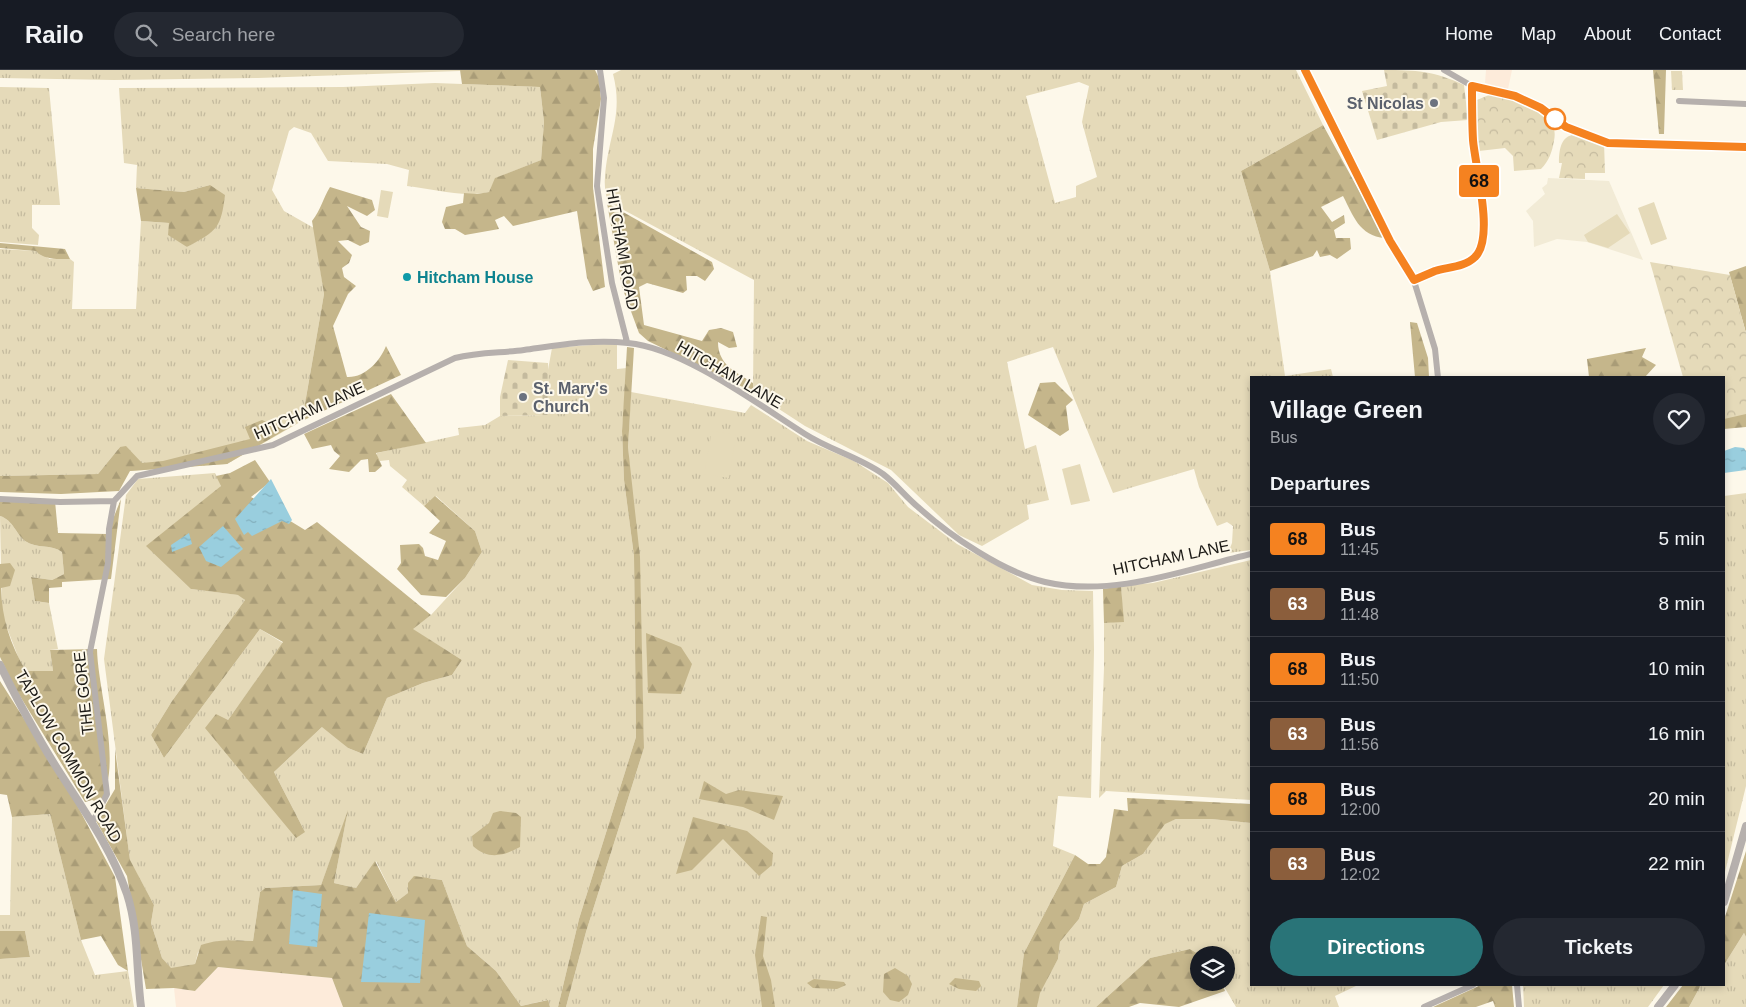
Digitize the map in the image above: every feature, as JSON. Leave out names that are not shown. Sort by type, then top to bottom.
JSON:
[{"type":"street","name":"HITCHAM ROAD","points":[[600,70],[604,98],[597,186],[612,283],[627,342]]},
{"type":"street","points":[[1305,70],[1390,241],[1414,280],[1435,349],[1438,376]]},
{"type":"street","points":[[1444,70],[1472,86],[1515,96],[1541,108],[1566,127],[1608,143],[1746,147]]},
{"type":"street","points":[[1414,280],[1435,271],[1464,264],[1475,258],[1481,248],[1483,233],[1481,196],[1473,142],[1472,86]]},
{"type":"street","points":[[1679,101],[1746,104]]},
{"type":"street","name":"HITCHAM LANE","points":[[114,501],[137,476],[208,462],[273,445],[455,358],[470,354],[526,350],[572,342],[627,342],[647,346],[676,356],[749,398],[808,436],[863,462],[884,475],[918,507],[956,538],[1006,566],[1036,580],[1072,585],[1105,586],[1134,582],[1250,554]]},
{"type":"street","points":[[0,498],[60,502],[114,501]]},
{"type":"street","name":"THE GORE","points":[[93,821],[107,794],[90,652],[108,563],[109,529],[114,501]]},
{"type":"street","name":"TAPLOW COMMON ROAD","points":[[0,665],[23,711],[55,765],[93,821],[112,858],[127,895],[138,944],[141,1007]]},
{"type":"street","points":[[1725,899],[1746,826]]},
{"type":"street","points":[[1424,1007],[1471,986]]},
{"type":"street","points":[[1517,986],[1519,1007]]},
{"type":"street","points":[[1658,1007],[1674,986]]},
{"type":"shaded area","points":[[1486,70],[1512,70],[1508,89],[1485,83]]},
{"type":"shaded area","points":[[1548,178],[1609,181],[1643,260],[1587,242],[1557,239],[1534,247],[1533,221],[1526,211],[1545,194],[1542,188],[1547,184]]},
{"type":"shaded area","points":[[218,967],[332,978],[343,1007],[176,1007],[174,988],[195,991]]},
{"type":"green space","points":[[0,70],[460,71],[258,78],[114,80],[0,78]]},
{"type":"green space","points":[[460,70],[595,70],[599,78],[601,99],[593,149],[593,188],[605,287],[593,291],[587,278],[577,211],[513,226],[504,216],[495,220],[499,229],[465,235],[455,229],[445,229],[442,222],[446,207],[463,203],[464,193],[477,194],[489,192],[495,178],[541,160],[544,122],[540,87],[462,84]]},
{"type":"green space","points":[[621,70],[1296,70],[1323,125],[1241,171],[1270,271],[1285,376],[1250,376],[1250,550],[1228,553],[1232,543],[1233,526],[1227,522],[1217,526],[1199,487],[1194,469],[1113,493],[1053,347],[1007,362],[1025,449],[1036,445],[1049,500],[1027,505],[1029,519],[982,546],[959,535],[891,470],[805,426],[753,392],[754,280],[607,201],[605,187],[606,164],[616,115],[616,89],[613,74]],"holes":[[[1079,82],[1089,86],[1082,122],[1097,177],[1076,186],[1076,197],[1055,203],[1026,96]]]},
{"type":"green space","points":[[1384,70],[1425,72],[1464,85],[1468,120],[1441,122],[1377,140],[1362,91],[1387,86]]},
{"type":"green space","points":[[1653,70],[1666,70],[1664,134],[1659,134]]},
{"type":"green space","points":[[1671,71],[1682,71],[1683,90],[1672,90]]},
{"type":"green space","points":[[435,83],[540,87],[544,122],[541,160],[496,178],[489,192],[469,194],[448,192],[407,186],[409,170],[387,164],[328,161],[311,133],[294,127],[289,131],[272,190],[284,211],[314,228],[324,294],[302,421],[227,464],[130,471],[120,447],[98,474],[0,476],[0,249],[36,251],[50,259],[70,259],[74,262],[72,309],[136,309],[141,221],[169,223],[187,247],[211,232],[210,185],[184,192],[136,188],[137,165],[124,163],[119,88],[343,87]]},
{"type":"green space","points":[[0,87],[49,88],[60,205],[32,205],[32,228],[39,235],[38,245],[0,242]]},
{"type":"green space","points":[[1489,95],[1534,106],[1550,120],[1554,129],[1554,141],[1550,156],[1541,169],[1514,171],[1513,156],[1505,148],[1479,151],[1475,107],[1477,100]]},
{"type":"green space","points":[[1323,125],[1385,238],[1376,236],[1363,229],[1343,196],[1321,207],[1332,222],[1344,215],[1345,223],[1334,230],[1336,238],[1350,238],[1351,249],[1337,259],[1330,255],[1320,257],[1317,250],[1313,256],[1270,271],[1241,171]]},
{"type":"green space","points":[[1572,135],[1604,142],[1605,173],[1585,173],[1585,179],[1559,178],[1562,163],[1559,163],[1561,146],[1565,139]]},
{"type":"green space","points":[[210,185],[225,195],[222,215],[211,232],[187,247],[168,235],[169,223],[141,221],[136,188],[184,192]]},
{"type":"green space","points":[[330,187],[372,200],[375,210],[367,216],[347,206],[361,227],[370,231],[369,242],[360,246],[348,240],[338,241],[352,255],[349,263],[342,268],[344,277],[356,286],[348,294],[333,326],[347,377],[354,377],[366,372],[376,363],[386,346],[401,375],[302,421],[324,294],[312,221],[318,213]]},
{"type":"green space","points":[[381,190],[393,192],[388,218],[377,216]]},
{"type":"green space","points":[[1654,202],[1667,239],[1651,245],[1638,208]]},
{"type":"green space","points":[[607,203],[712,262],[714,269],[705,281],[697,276],[686,276],[687,290],[683,293],[647,283],[639,287],[644,325],[702,341],[709,330],[721,328],[733,332],[737,347],[729,348],[718,342],[721,357],[729,367],[753,383],[753,392],[648,341],[639,333],[622,287]]},
{"type":"green space","points":[[1617,214],[1630,233],[1608,248],[1588,242],[1584,235]]},
{"type":"green space","points":[[0,243],[65,249],[70,259],[47,257],[36,251],[0,248]]},
{"type":"green space","points":[[1650,262],[1730,275],[1746,333],[1746,414],[1725,419],[1725,376],[1683,376]]},
{"type":"green space","points":[[1746,266],[1746,333],[1729,272]]},
{"type":"green space","points":[[1410,322],[1417,323],[1428,358],[1429,376],[1415,376]]},
{"type":"green space","points":[[617,343],[617,369],[627,368],[622,431],[624,480],[634,556],[636,737],[579,919],[558,1007],[550,1007],[547,1000],[521,1006],[496,971],[467,946],[442,880],[429,878],[396,902],[376,861],[356,888],[334,883],[347,815],[321,885],[265,888],[260,892],[253,941],[232,940],[198,952],[195,964],[171,969],[162,958],[151,923],[154,905],[130,861],[104,659],[126,495],[138,479],[215,473],[221,485],[191,589],[239,595],[245,600],[172,701],[151,735],[164,758],[260,629],[283,643],[228,720],[305,832],[274,772],[323,726],[348,748],[363,754],[387,698],[423,683],[452,675],[462,660],[412,629],[431,615],[465,578],[482,552],[475,531],[436,496],[424,506],[402,487],[407,480],[390,466],[389,460],[380,461],[377,458],[377,453],[459,435],[458,428],[485,425],[500,416],[549,415],[548,370],[552,348]]},
{"type":"green space","points":[[627,347],[634,348],[628,447],[640,557],[644,748],[586,932],[566,1007],[558,1007],[579,919],[636,737],[634,556],[624,480],[622,431]]},
{"type":"green space","points":[[1646,348],[1642,357],[1656,365],[1646,376],[1589,376],[1587,359]]},
{"type":"green space","points":[[508,360],[548,363],[550,415],[500,416],[500,397]]},
{"type":"green space","points":[[1331,369],[1333,376],[1285,376]]},
{"type":"green space","points":[[1055,382],[1073,400],[1066,406],[1069,430],[1060,436],[1028,415],[1040,383]]},
{"type":"green space","points":[[631,392],[745,413],[751,405],[807,441],[854,461],[888,483],[908,507],[957,544],[1032,585],[1062,590],[1093,591],[1094,650],[1091,798],[1058,796],[1053,846],[1075,855],[1024,953],[1017,1007],[566,1007],[586,932],[644,748],[641,640],[628,447]]},
{"type":"green space","points":[[391,394],[426,443],[376,453],[382,466],[375,472],[369,472],[368,459],[361,460],[349,472],[329,469],[340,456],[331,445],[312,449],[304,434]]},
{"type":"green space","points":[[1746,401],[1746,427],[1725,429],[1725,412]]},
{"type":"green space","points":[[262,420],[280,428],[292,426],[227,464],[130,471],[119,491],[61,494],[0,492],[0,476],[98,474],[120,447],[126,446],[142,463],[163,461],[250,439],[245,427]]},
{"type":"green space","points":[[712,431],[736,435],[729,478],[704,474]]},
{"type":"green space","points":[[255,460],[270,482],[251,497],[305,530],[317,522],[431,615],[413,629],[462,660],[452,675],[423,683],[387,698],[363,754],[348,748],[322,727],[274,772],[305,832],[296,838],[205,728],[216,714],[228,720],[283,642],[260,629],[164,758],[151,735],[172,701],[245,600],[238,595],[191,589],[146,546],[221,486],[216,476],[230,473]]},
{"type":"green space","points":[[1080,464],[1090,501],[1071,505],[1062,469]]},
{"type":"green space","points":[[1746,493],[1746,786],[1725,872],[1725,496]]},
{"type":"green space","points":[[435,496],[475,531],[482,552],[465,578],[446,597],[421,595],[397,569],[401,563],[400,545],[419,544],[423,548],[425,556],[438,560],[446,541],[429,533],[440,521],[424,506]]},
{"type":"green space","points":[[0,499],[55,501],[58,533],[107,534],[121,499],[111,579],[62,582],[62,587],[49,588],[49,603],[35,601],[31,577],[52,580],[64,574],[62,552],[25,541],[8,521],[0,516]]},
{"type":"green space","points":[[0,516],[11,524],[25,541],[62,552],[64,574],[52,580],[31,577],[35,601],[49,603],[58,649],[50,650],[53,671],[26,671],[19,659],[2,615]]},
{"type":"green space","points":[[1250,560],[1250,800],[1106,791],[1099,798],[1104,623],[1123,621],[1121,586],[1153,583]]},
{"type":"green space","points":[[10,563],[15,570],[10,586],[1,588],[3,610],[11,641],[26,671],[53,671],[50,650],[97,649],[108,728],[109,749],[107,787],[100,803],[92,800],[85,802],[15,688],[0,657],[0,564]]},
{"type":"green space","points":[[1121,586],[1124,622],[1104,623],[1103,589]]},
{"type":"green space","points":[[646,633],[681,647],[692,664],[681,694],[648,693]]},
{"type":"green space","points":[[0,681],[68,788],[115,877],[128,971],[118,965],[101,936],[81,940],[50,814],[12,817],[7,795],[0,794]]},
{"type":"green space","points":[[115,749],[130,860],[154,905],[151,923],[162,958],[171,968],[195,964],[201,945],[233,940],[253,941],[260,892],[265,888],[321,885],[348,810],[334,883],[356,888],[375,861],[396,902],[408,893],[408,883],[414,876],[442,880],[467,946],[496,971],[521,1006],[548,1000],[550,1007],[343,1007],[332,978],[218,967],[195,991],[174,988],[146,989],[127,876],[96,821],[115,789]]},
{"type":"green space","points":[[704,781],[726,794],[739,790],[783,796],[774,820],[743,807],[699,799]]},
{"type":"green space","points":[[1127,798],[1250,804],[1250,823],[1211,819],[1176,819],[1165,824],[1143,854],[1122,866],[1116,887],[1084,904],[1079,919],[1060,942],[1058,959],[1040,993],[1037,1007],[1017,1007],[1024,953],[1075,855],[1088,864],[1100,864],[1106,857],[1114,809],[1128,811]]},
{"type":"green space","points":[[500,811],[516,813],[521,817],[520,847],[508,853],[490,855],[473,846],[472,836],[489,823],[493,813]]},
{"type":"green space","points":[[50,814],[81,940],[95,975],[128,971],[134,1007],[0,1007],[0,959],[30,957],[25,931],[0,931],[0,915],[10,915],[12,817]]},
{"type":"green space","points":[[693,817],[747,831],[773,853],[772,865],[759,876],[723,839],[692,870],[676,874]]},
{"type":"green space","points":[[1176,819],[1211,819],[1250,823],[1250,986],[1356,986],[1335,996],[1339,1007],[1236,1007],[1227,991],[1235,991],[1235,946],[1190,946],[1190,949],[1150,958],[1096,1007],[1037,1007],[1039,993],[1058,959],[1060,942],[1079,919],[1084,904],[1116,887],[1122,866],[1143,854],[1165,823]]},
{"type":"green space","points":[[1746,851],[1746,937],[1744,933],[1725,963],[1725,917]]},
{"type":"green space","points":[[761,916],[767,917],[763,956],[771,980],[775,1007],[762,1007],[755,955]]},
{"type":"green space","points":[[0,931],[25,931],[30,957],[0,959]]},
{"type":"green space","points":[[1744,933],[1746,937],[1746,1007],[1689,1007],[1700,986],[1725,986],[1725,963]]},
{"type":"green space","points":[[1190,949],[1190,991],[1225,991],[1179,1007],[1140,1003],[1129,1007],[1096,1007],[1150,958]]},
{"type":"green space","points":[[895,968],[908,976],[912,984],[908,995],[899,1002],[890,1000],[883,992],[884,974]]},
{"type":"green space","points":[[955,978],[979,981],[981,986],[976,991],[959,989],[949,984]]},
{"type":"green space","points":[[814,979],[844,982],[846,985],[837,989],[813,988],[807,983]]},
{"type":"green space","points":[[1479,986],[1512,986],[1514,1007],[1495,1007],[1493,1001],[1476,1007],[1433,1007]]},
{"type":"green space","points":[[1523,986],[1663,986],[1648,1007],[1524,1007]]},
{"type":"green space","points":[[1682,986],[1700,986],[1689,1007],[1666,1007]]},
{"type":"water","points":[[1735,447],[1744,448],[1746,451],[1746,470],[1725,473],[1725,451]]},
{"type":"water","points":[[271,479],[292,520],[289,524],[282,521],[252,536],[248,532],[244,535],[235,519]]},
{"type":"water","points":[[223,526],[243,549],[221,567],[206,561],[199,547]]},
{"type":"water","points":[[189,533],[192,544],[172,552],[171,545]]},
{"type":"water","points":[[293,890],[322,894],[317,947],[289,944]]},
{"type":"water","points":[[369,913],[425,920],[420,983],[361,982]]},
{"type":"bus line","name":"68","points":[[1305,70],[1336,137],[1390,241],[1414,280],[1435,271],[1464,264],[1475,258],[1481,248],[1483,233],[1481,196],[1473,142],[1472,86],[1515,96],[1541,108],[1566,127],[1608,143],[1746,147]]},
{"type":"place","name":"St Nicolas","points":[[1434,103]]},
{"type":"place","name":"Hitcham House","points":[[407,277]]},
{"type":"place","name":"St. Mary's Church","points":[[523,397]]}]
